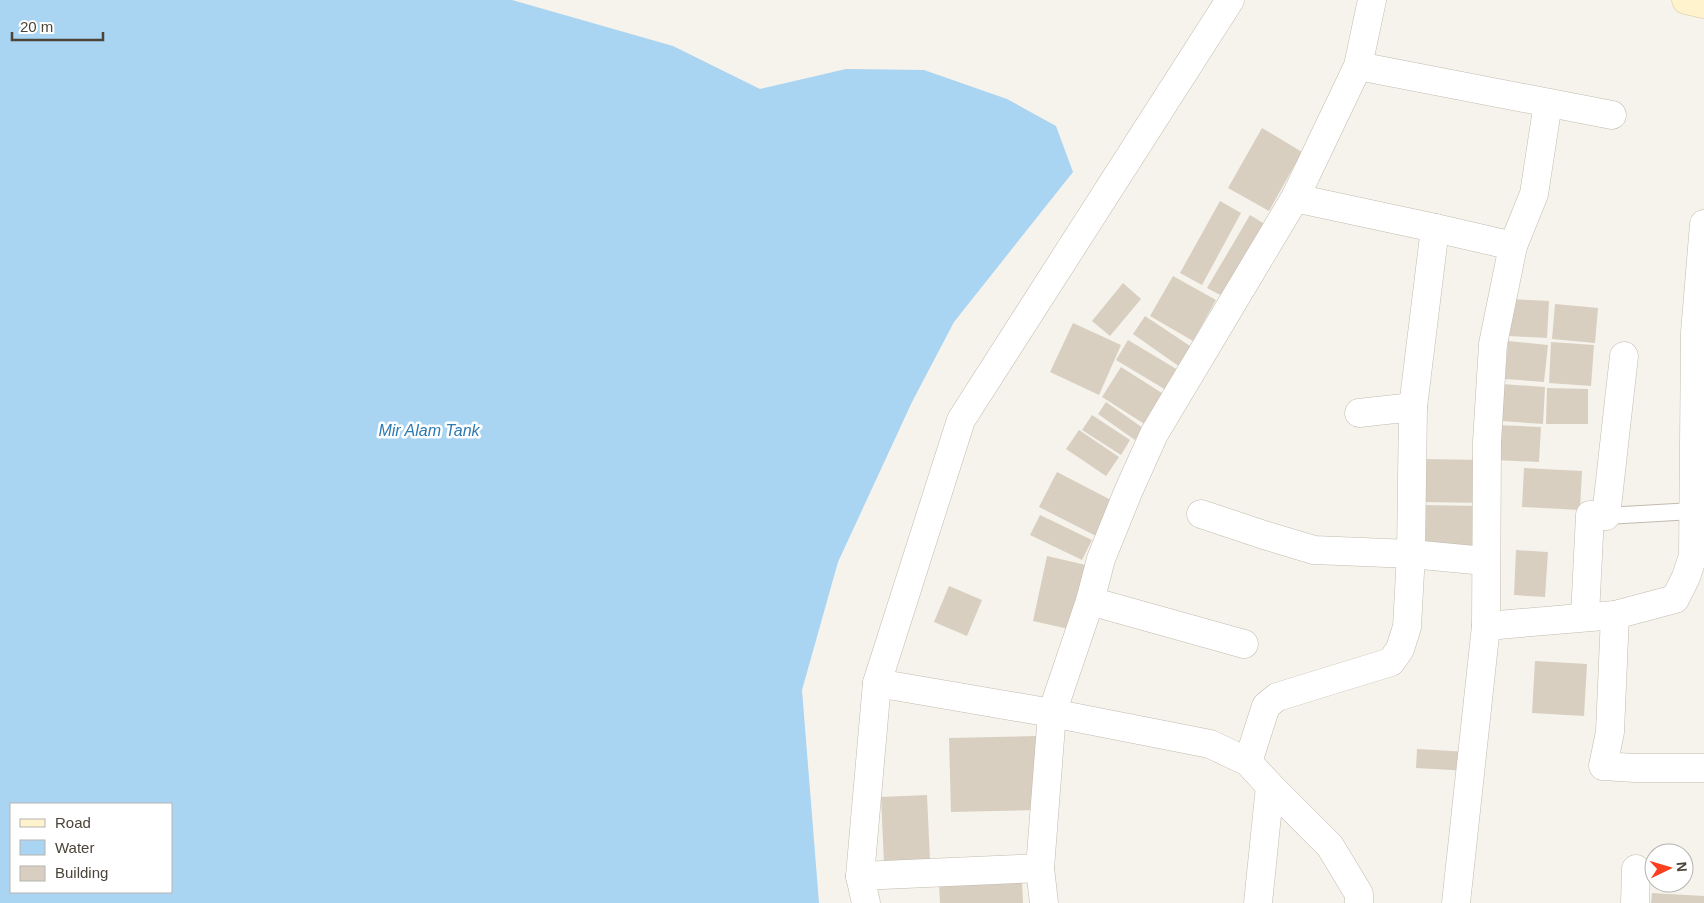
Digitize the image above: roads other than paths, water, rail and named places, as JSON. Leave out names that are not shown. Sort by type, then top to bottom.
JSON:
[{"type":"main road","points":[[1686,0],[1704,4]]},
{"type":"street","points":[[866,903],[860,876],[877,682],[961,420],[1230,0]]},
{"type":"street","points":[[1044,903],[1040,868],[1052,713],[1090,601],[1101,559],[1154,434],[1295,198],[1358,66],[1372,0]]},
{"type":"street","points":[[1358,66],[1612,115]]},
{"type":"street","points":[[1456,903],[1486,626],[1487,442],[1493,344],[1513,246],[1534,194],[1548,103]]},
{"type":"street","points":[[1295,198],[1513,246]]},
{"type":"street","points":[[1486,626],[1584,616],[1615,615],[1674,599],[1686,577],[1692,556],[1695,333],[1704,224]]},
{"type":"street","points":[[1248,762],[1266,706],[1277,697],[1391,662],[1400,649],[1406,627],[1411,554],[1413,407],[1435,228]]},
{"type":"street","points":[[1584,616],[1590,515],[1606,516],[1624,356]]},
{"type":"street","points":[[1360,413],[1413,407]]},
{"type":"street","points":[[1201,514],[1314,550],[1411,554],[1485,561]]},
{"type":"street","points":[[1090,601],[1244,644]]},
{"type":"street","points":[[1615,615],[1610,732],[1603,766],[1704,768]]},
{"type":"street","points":[[877,682],[1052,713],[1210,744],[1248,762],[1330,846],[1359,894],[1359,903]]},
{"type":"street","points":[[1258,903],[1270,786]]},
{"type":"street","points":[[860,876],[1040,868]]},
{"type":"street","points":[[1635,903],[1636,869]]},
{"type":"lane","points":[[1606,516],[1693,511]]},
{"type":"water","name":"Mir Alam Tank","points":[[0,0],[512,0],[673,46],[760,89],[846,69],[924,70],[1007,99],[1056,126],[1073,172],[954,322],[912,402],[838,562],[802,690],[819,903],[0,903]]}]
